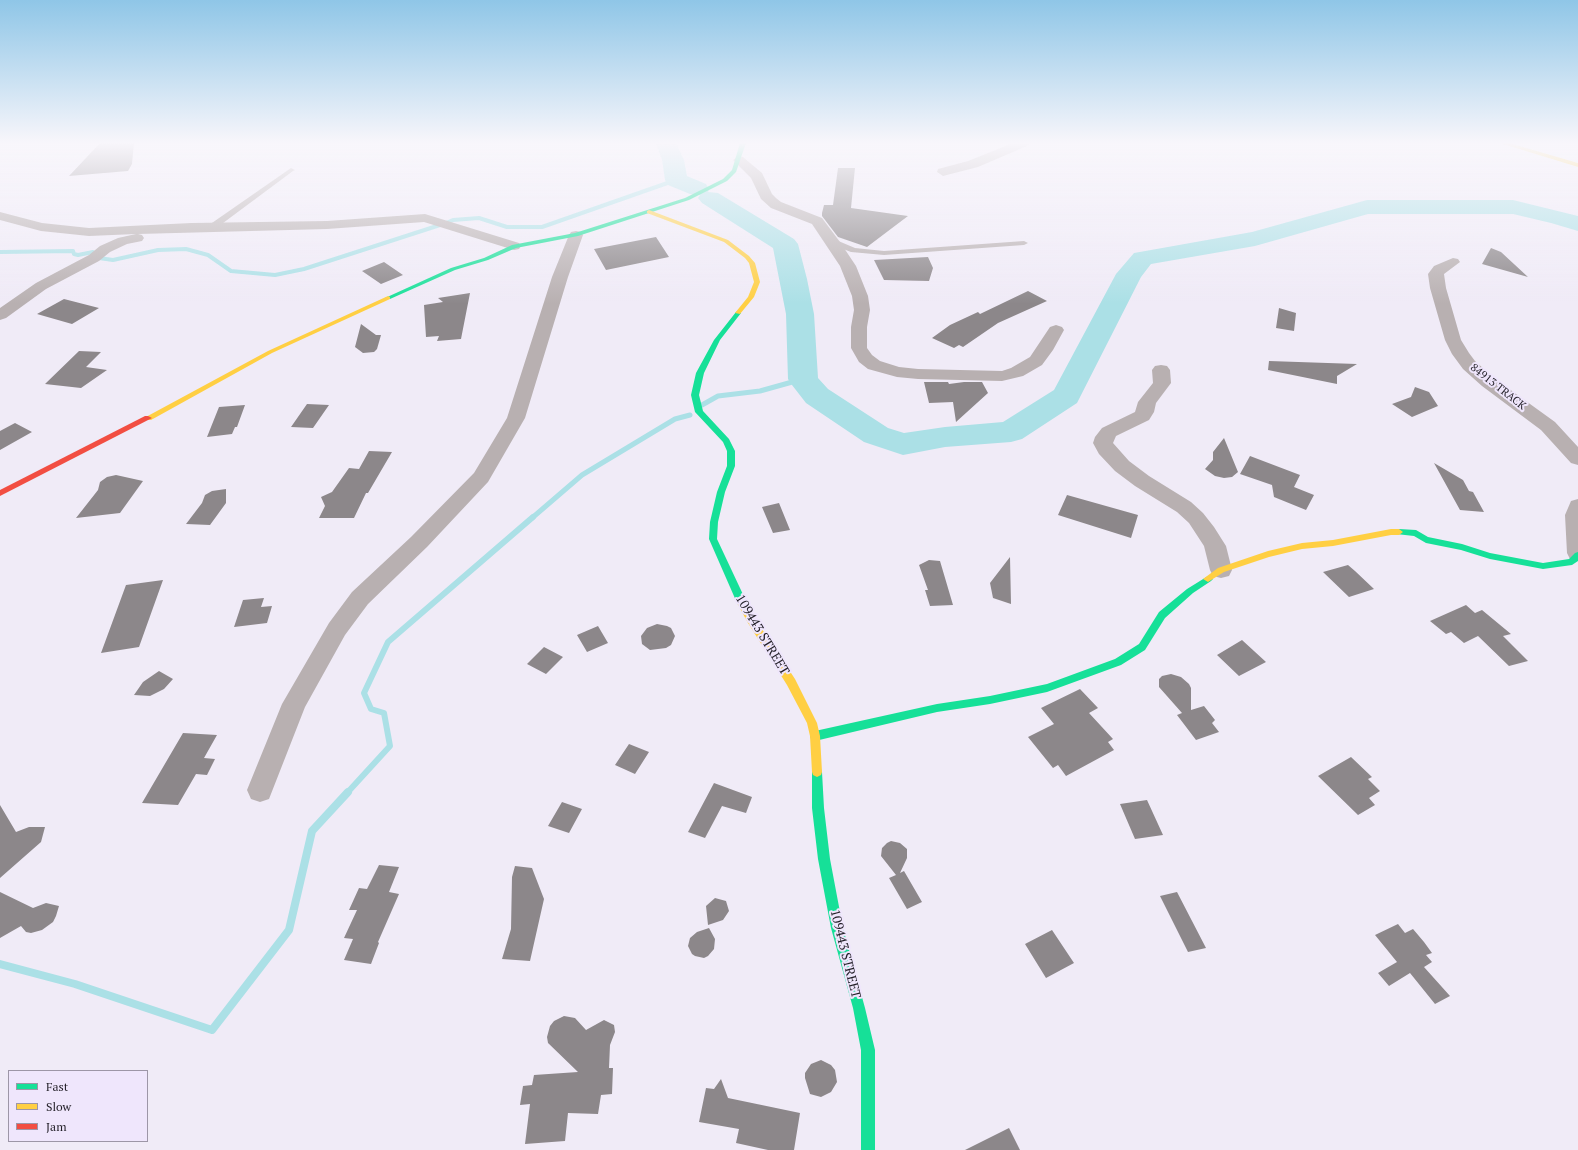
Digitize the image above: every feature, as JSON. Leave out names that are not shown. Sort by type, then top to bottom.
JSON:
[{"type":"street","points":[[0,493],[139,423],[270,352],[420,283],[514,246],[576,235],[692,197]]},
{"type":"street","points":[[767,197],[776,205],[808,216],[817,221],[833,242],[848,266],[860,296],[862,310],[859,327],[859,348],[865,358],[874,365],[897,372],[918,374],[1002,376],[1017,372],[1036,361],[1045,350],[1056,330]]},
{"type":"street","name":"109443 STREET","points":[[648,212],[690,226],[726,241],[747,257],[752,263],[755,272],[757,282],[751,297],[716,340],[700,374],[695,395],[696,405],[699,412],[726,441],[731,451],[731,466],[721,492],[714,522],[713,539],[732,583],[751,620],[804,706],[812,723],[815,736],[818,808],[824,859],[837,928],[859,1008],[868,1050],[868,1150]]},
{"type":"street","points":[[0,216],[41,227],[69,231],[327,225],[425,218],[514,246]]},
{"type":"street","points":[[0,315],[40,286],[94,258],[112,245],[191,227]]},
{"type":"street","points":[[260,790],[294,704],[337,629],[360,598],[419,542],[482,476],[516,418],[560,277],[576,235]]},
{"type":"street","name":"84913 TRACK","points":[[1453,262],[1439,269],[1436,274],[1438,288],[1454,340],[1461,354],[1469,365],[1488,382],[1548,426],[1578,459]]},
{"type":"street","points":[[1161,370],[1162,383],[1147,402],[1145,412],[1142,416],[1109,432],[1104,437],[1106,450],[1122,466],[1142,481],[1184,507],[1196,518],[1207,532],[1215,546],[1221,570]]},
{"type":"street","points":[[815,736],[938,708],[990,700],[1047,688],[1088,674],[1118,662],[1142,647],[1162,615],[1190,591],[1221,570],[1275,552],[1391,532],[1416,533],[1426,540],[1462,547],[1490,556],[1543,566],[1572,562],[1578,554],[1575,514],[1578,506]]},
{"type":"lane","points":[[212,227],[254,197]]},
{"type":"lane","points":[[833,242],[854,250],[884,253],[1024,243]]},
{"type":"building","points":[[834,197],[852,197],[851,208],[908,216],[867,247],[838,237],[822,216],[824,205],[833,205]]},
{"type":"building","points":[[656,237],[669,257],[606,270],[594,249]]},
{"type":"building","points":[[1491,248],[1501,252],[1528,277],[1482,264]]},
{"type":"building","points":[[928,257],[933,268],[929,281],[884,280],[874,260]]},
{"type":"building","points":[[384,262],[403,275],[381,284],[362,271]]},
{"type":"building","points":[[1028,291],[1047,301],[998,323],[963,347],[959,345],[954,348],[932,338],[950,325],[978,312],[980,314]]},
{"type":"building","points":[[470,293],[461,339],[437,341],[439,336],[426,337],[424,305],[443,302],[438,298]]},
{"type":"building","points":[[64,299],[99,308],[72,324],[37,314]]},
{"type":"building","points":[[1279,308],[1296,313],[1294,331],[1276,328]]},
{"type":"building","points":[[361,324],[376,335],[381,335],[377,349],[374,352],[363,353],[355,347]]},
{"type":"building","points":[[79,351],[101,352],[86,367],[107,370],[81,388],[45,384]]},
{"type":"building","points":[[1269,361],[1357,364],[1337,376],[1337,384],[1268,370]]},
{"type":"building","points":[[924,382],[948,382],[949,384],[982,382],[988,393],[956,422],[953,402],[929,403]]},
{"type":"building","points":[[1415,387],[1429,392],[1438,406],[1412,417],[1392,404],[1411,397]]},
{"type":"building","points":[[307,404],[329,405],[313,428],[291,427]]},
{"type":"building","points":[[245,405],[237,427],[235,427],[232,434],[207,437],[219,407]]},
{"type":"building","points":[[15,423],[32,432],[0,450],[0,431]]},
{"type":"building","points":[[1224,438],[1238,472],[1232,477],[1224,478],[1215,476],[1205,469],[1213,460],[1213,452]]},
{"type":"building","points":[[369,451],[392,452],[368,493],[366,493],[354,518],[319,518],[325,506],[321,497],[332,492],[349,468],[359,469]]},
{"type":"building","points":[[1250,456],[1300,475],[1294,487],[1314,495],[1306,510],[1274,497],[1272,485],[1240,474]]},
{"type":"building","points":[[1434,463],[1463,480],[1469,491],[1473,492],[1484,512],[1460,510]]},
{"type":"building","points":[[116,475],[143,481],[120,513],[76,518],[98,490],[100,482],[107,477]]},
{"type":"building","points":[[226,489],[226,503],[210,525],[186,524],[202,503],[205,495],[212,491]]},
{"type":"building","points":[[1067,495],[1138,515],[1131,538],[1058,515]]},
{"type":"building","points":[[779,503],[790,530],[773,533],[762,507]]},
{"type":"building","points":[[1010,557],[1011,604],[993,598],[990,583]]},
{"type":"building","points":[[929,560],[940,561],[953,605],[930,606],[925,590],[928,590],[919,565]]},
{"type":"building","points":[[1348,565],[1374,589],[1349,597],[1323,572]]},
{"type":"building","points":[[163,580],[139,647],[101,653],[126,585]]},
{"type":"building","points":[[264,598],[261,607],[272,606],[267,623],[234,627],[243,600]]},
{"type":"building","points":[[1466,605],[1475,613],[1482,610],[1511,634],[1503,636],[1528,661],[1509,666],[1478,636],[1464,643],[1451,632],[1446,634],[1430,621]]},
{"type":"building","points":[[657,624],[671,628],[675,636],[671,645],[666,648],[650,650],[642,644],[641,636],[647,628]]},
{"type":"building","points":[[598,626],[608,643],[587,652],[577,635]]},
{"type":"building","points":[[1242,640],[1266,662],[1239,676],[1217,655]]},
{"type":"building","points":[[544,647],[563,657],[546,674],[527,664]]},
{"type":"building","points":[[159,671],[173,679],[164,689],[150,696],[134,695],[143,682]]},
{"type":"building","points":[[1171,674],[1181,677],[1189,684],[1191,688],[1191,710],[1204,706],[1215,720],[1212,723],[1219,732],[1196,740],[1177,715],[1182,713],[1159,687],[1159,679],[1162,676]]},
{"type":"building","points":[[1080,689],[1098,708],[1089,713],[1113,739],[1108,742],[1114,750],[1066,776],[1058,765],[1053,768],[1028,737],[1054,724],[1041,708]]},
{"type":"building","points":[[183,733],[217,735],[204,758],[215,759],[207,775],[196,774],[178,805],[142,803]]},
{"type":"building","points":[[629,744],[649,752],[635,774],[615,765]]},
{"type":"building","points":[[1351,757],[1372,777],[1368,779],[1380,791],[1369,798],[1375,805],[1358,815],[1318,776]]},
{"type":"building","points":[[714,783],[752,797],[746,813],[722,806],[705,838],[688,832]]},
{"type":"building","points":[[1147,800],[1163,835],[1135,839],[1120,804]]},
{"type":"building","points":[[562,802],[582,809],[569,833],[548,826]]},
{"type":"building","points":[[0,805],[16,832],[29,827],[45,827],[41,842],[0,878]]},
{"type":"building","points":[[891,841],[900,843],[907,849],[907,858],[900,873],[904,871],[922,902],[907,909],[889,878],[896,875],[881,856],[882,848]]},
{"type":"building","points":[[379,865],[399,867],[389,892],[399,894],[378,942],[379,943],[371,964],[344,960],[353,939],[344,938],[357,910],[349,910],[359,888],[367,889]]},
{"type":"building","points":[[515,866],[532,868],[544,899],[530,961],[502,959],[511,929],[512,877]]},
{"type":"building","points":[[0,892],[33,908],[46,903],[59,906],[56,916],[53,922],[42,930],[31,933],[26,932],[21,926],[0,938]]},
{"type":"building","points":[[1177,892],[1206,948],[1188,952],[1160,896]]},
{"type":"building","points":[[715,898],[726,901],[729,911],[723,920],[708,925],[706,906]]},
{"type":"building","points":[[1398,924],[1405,933],[1413,929],[1432,953],[1426,955],[1432,962],[1424,967],[1450,996],[1435,1004],[1410,973],[1389,986],[1378,973],[1397,962],[1375,935]]},
{"type":"building","points":[[709,928],[715,939],[714,949],[704,958],[695,956],[692,954],[688,946],[690,938],[697,932]]},
{"type":"building","points":[[1052,930],[1074,963],[1046,978],[1025,944]]},
{"type":"building","points":[[564,1016],[575,1018],[586,1030],[604,1020],[614,1025],[615,1032],[610,1045],[609,1068],[613,1068],[612,1094],[601,1095],[598,1114],[568,1113],[565,1141],[525,1144],[530,1104],[520,1105],[523,1086],[532,1085],[534,1075],[578,1072],[548,1043],[547,1037],[550,1026],[554,1021]]},
{"type":"building","points":[[821,1060],[831,1065],[835,1070],[837,1082],[831,1092],[821,1097],[810,1094],[805,1073],[811,1064]]},
{"type":"building","points":[[721,1079],[728,1098],[800,1113],[794,1150],[768,1150],[736,1143],[739,1129],[699,1122],[706,1088],[714,1089]]},
{"type":"building","points":[[1009,1128],[1020,1150],[965,1150]]},
{"type":"waterway","points":[[446,223],[453,220],[479,218],[507,227],[542,227],[628,197]]},
{"type":"waterway","points":[[710,198],[785,244],[794,279],[800,314],[803,379],[817,396],[876,435],[903,444],[945,437],[1011,432],[1066,396],[1129,274],[1143,258],[1255,239],[1367,207],[1513,207],[1558,217],[1578,224]]},
{"type":"waterway","points":[[99,258],[113,260],[158,250],[186,249],[208,255],[231,271],[275,275],[304,269],[440,225]]},
{"type":"waterway","points":[[0,252],[73,251],[74,254],[78,255],[93,252]]},
{"type":"waterway","points":[[702,405],[718,396],[760,391],[803,379]]},
{"type":"waterway","points":[[532,518],[582,475],[675,419],[690,415]]},
{"type":"waterway","points":[[347,793],[390,746],[384,713],[371,709],[364,693],[388,642],[533,517]]},
{"type":"waterway","points":[[0,964],[75,984],[212,1030],[289,930],[312,831],[348,792]]},
{"type":"traffic: fast","points":[[388,298],[453,269],[486,259],[514,246],[576,235],[692,197]]},
{"type":"traffic: fast","points":[[738,313],[717,340],[700,373],[695,395],[699,412],[726,441],[731,451],[731,466],[721,492],[714,522],[713,539],[742,603]]},
{"type":"traffic: fast","points":[[1399,532],[1416,533],[1426,540],[1462,547],[1490,556],[1543,566],[1572,562],[1578,555]]},
{"type":"traffic: fast","points":[[815,736],[937,708],[990,700],[1047,688],[1118,662],[1142,647],[1162,615],[1190,591],[1208,579]]},
{"type":"traffic: fast","points":[[817,772],[818,808],[824,859],[837,928],[859,1008],[868,1050],[868,1150]]},
{"type":"traffic: slow","points":[[649,212],[726,241],[747,257],[752,263],[757,282],[751,297],[738,313]]},
{"type":"traffic: slow","points":[[148,418],[270,352],[388,298]]},
{"type":"traffic: slow","points":[[1208,579],[1221,570],[1268,554],[1302,546],[1333,543],[1391,532],[1399,532]]},
{"type":"traffic: slow","points":[[742,603],[751,620],[791,682],[812,723],[815,736],[817,772]]},
{"type":"traffic: jam","points":[[0,493],[148,418]]}]
